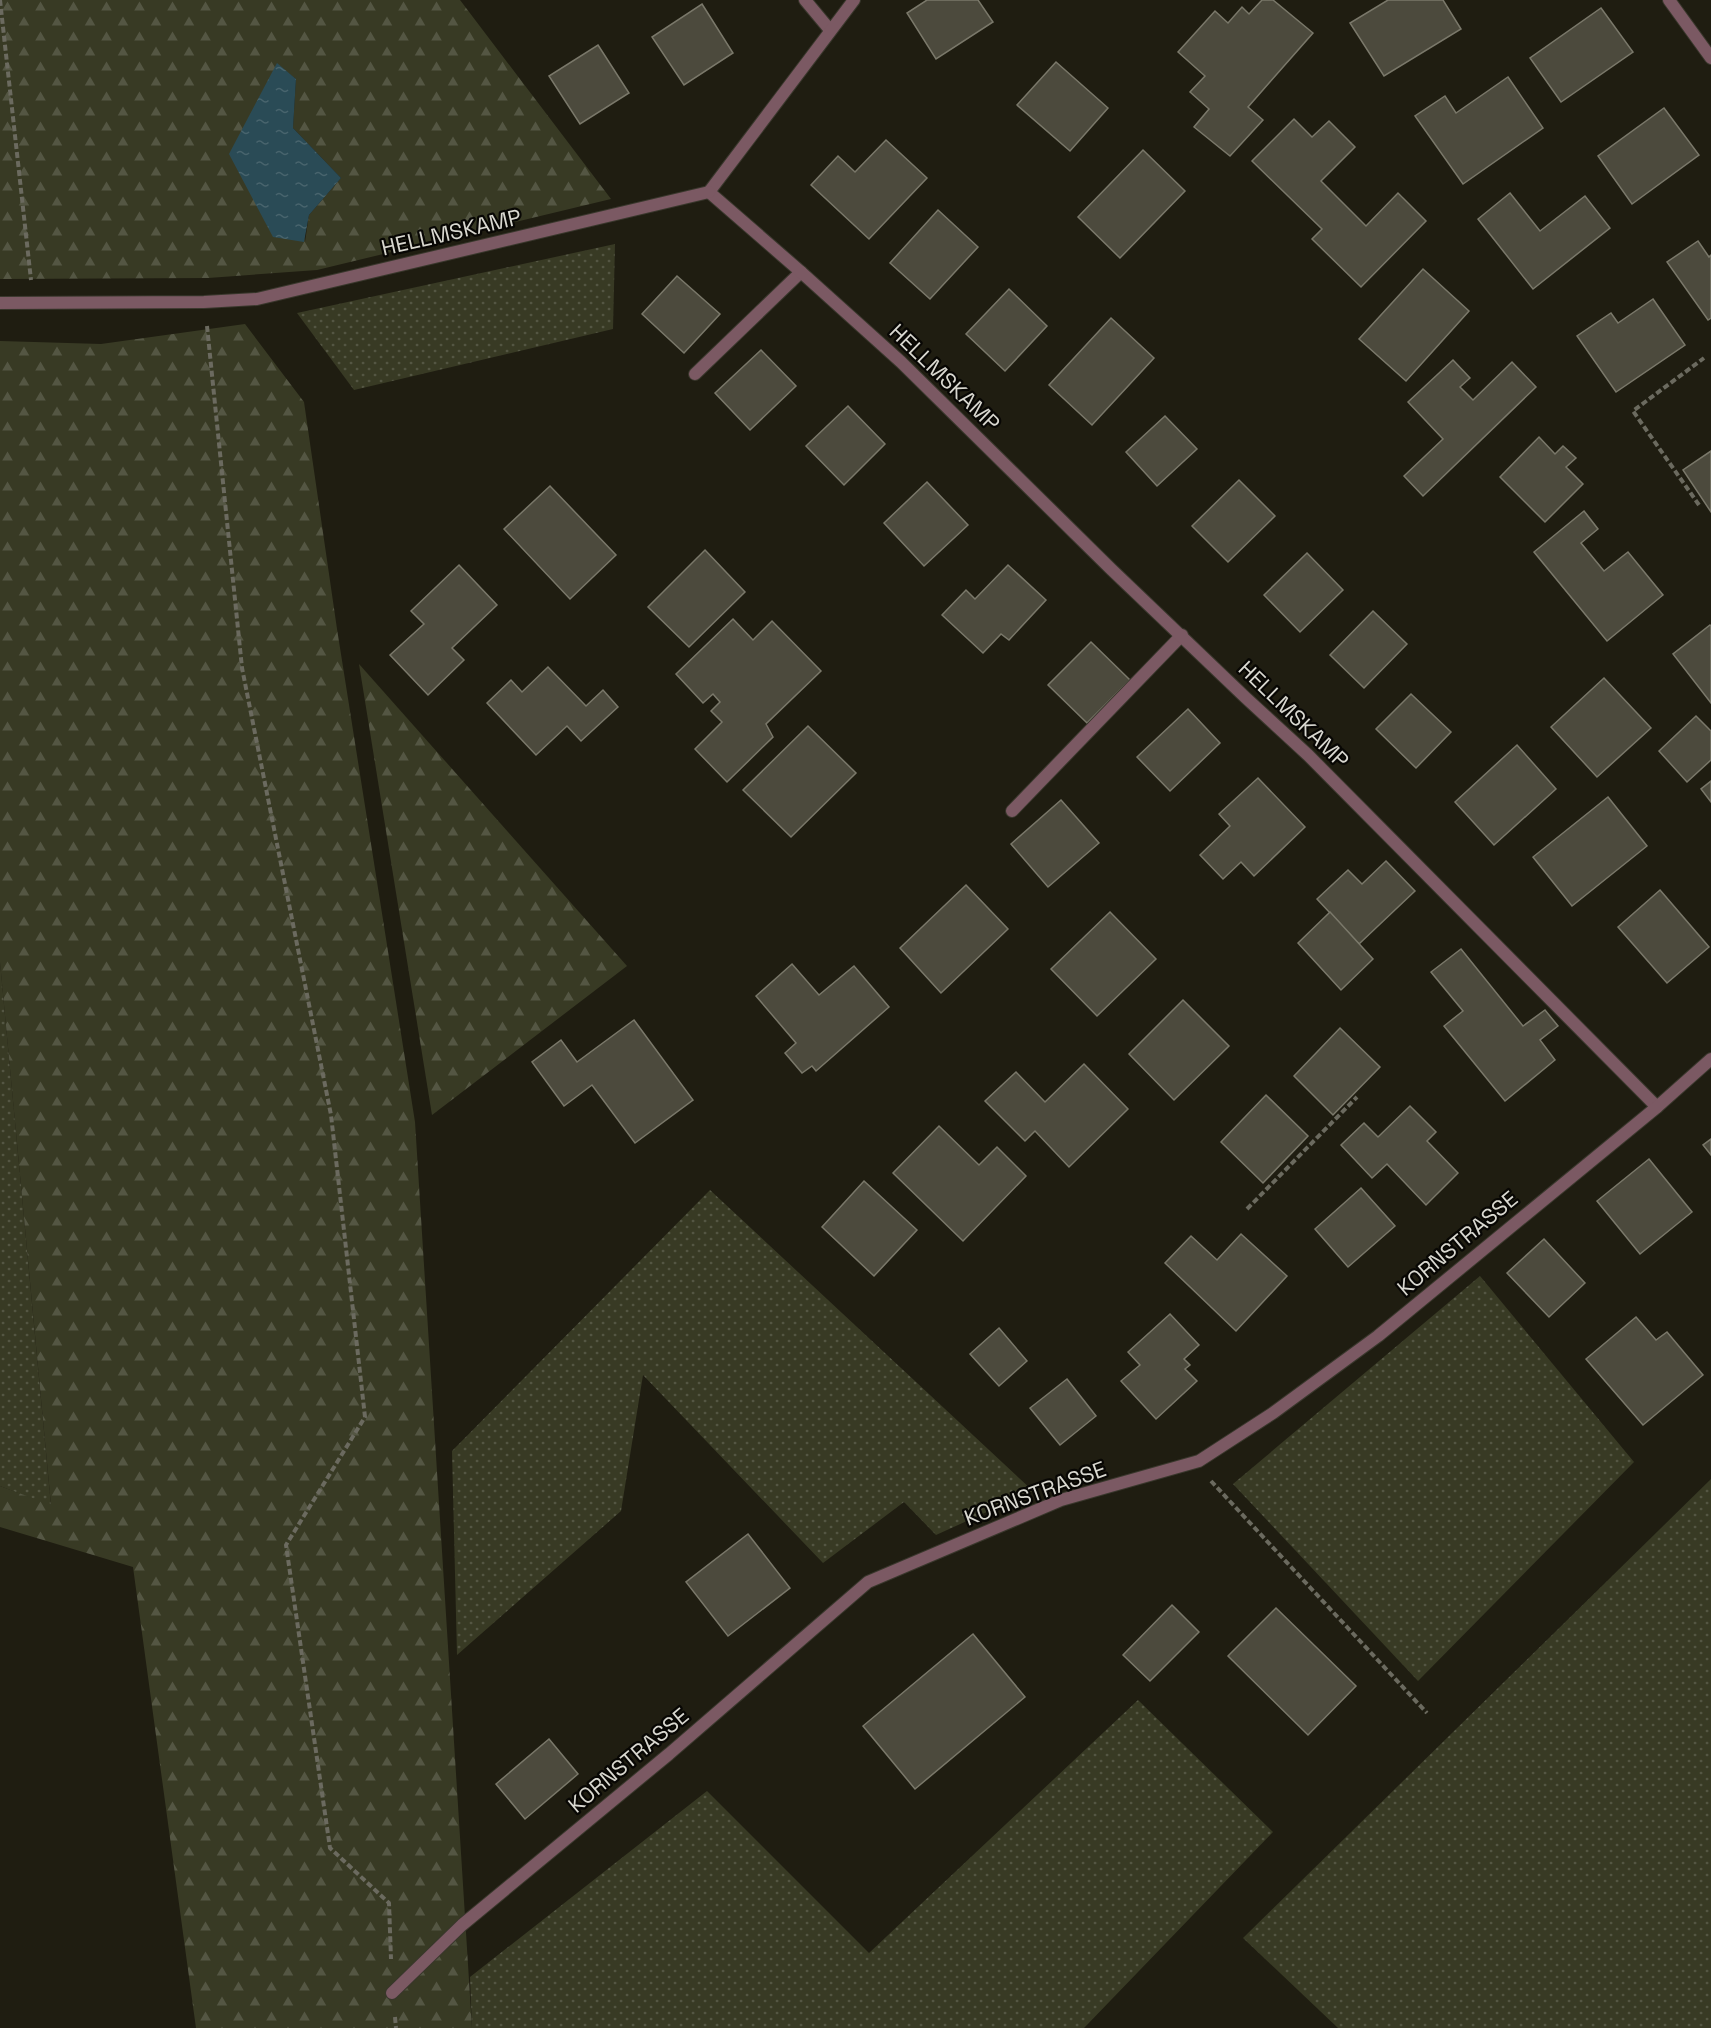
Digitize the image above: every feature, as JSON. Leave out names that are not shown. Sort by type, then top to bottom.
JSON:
[{"type":"street","points":[[805,0],[830,30]]},
{"type":"street","points":[[709,192],[854,0]]},
{"type":"street","points":[[1669,0],[1711,58]]},
{"type":"street","name":"HELLMSKAMP","points":[[0,303],[204,302],[257,299],[709,192],[901,362],[1246,698],[1308,755],[1657,1107]]},
{"type":"street","points":[[695,374],[801,272]]},
{"type":"street","points":[[1012,811],[1182,635]]},
{"type":"street","name":"KORNSTRASSE","points":[[392,1993],[462,1925],[669,1754],[868,1582],[1061,1500],[1199,1461],[1273,1413],[1378,1336],[1657,1107],[1711,1059]]},
{"type":"path","points":[[0,0],[34,302]]},
{"type":"path","points":[[204,302],[242,668],[331,1115],[365,1417],[286,1545],[330,1848],[388,1903],[396,2028]]},
{"type":"path","points":[[1699,505],[1633,411],[1704,358]]},
{"type":"path","points":[[1247,1209],[1357,1097]]},
{"type":"path","points":[[1199,1461],[1211,1481],[1427,1713]]},
{"type":"green space","points":[[0,0],[460,0],[611,199],[317,270],[208,278],[0,279]],"holes":[[[277,64],[296,79],[293,128],[341,178],[309,215],[305,242]]]},
{"type":"green space","points":[[615,244],[613,329],[354,390],[297,313]]},
{"type":"green space","points":[[245,324],[304,402],[337,629],[415,1122],[472,2028],[196,2028],[133,1567],[0,1527],[0,1486],[51,1505],[0,962],[0,341],[101,344]]},
{"type":"green space","points":[[359,664],[627,966],[432,1115]]},
{"type":"green space","points":[[0,962],[51,1506],[0,1486]]},
{"type":"green space","points":[[710,1190],[1033,1491],[936,1535],[904,1502],[823,1563],[643,1375],[621,1511],[457,1655],[452,1451]]},
{"type":"green space","points":[[1480,1276],[1634,1462],[1418,1681],[1233,1484]]},
{"type":"green space","points":[[1711,1479],[1711,2028],[1338,2028],[1243,1938]]},
{"type":"green space","points":[[1138,1700],[1273,1832],[1084,2028],[472,2028],[470,1977],[707,1791],[869,1953]]},
{"type":"water","points":[[277,63],[296,79],[293,128],[341,178],[309,215],[304,242],[273,237],[229,154]]},
{"type":"building","points":[[927,0],[978,0],[993,22],[936,59],[907,13]]},
{"type":"building","points":[[1262,0],[1273,0],[1313,33],[1248,107],[1263,120],[1230,156],[1194,127],[1209,109],[1190,92],[1205,76],[1178,52],[1215,11],[1228,23],[1242,7],[1249,14]]},
{"type":"building","points":[[1388,0],[1443,0],[1461,29],[1384,76],[1350,23]]},
{"type":"building","points":[[702,4],[733,53],[684,85],[652,37]]},
{"type":"building","points":[[1601,8],[1633,52],[1561,102],[1530,58]]},
{"type":"building","points":[[598,45],[629,93],[580,124],[549,76]]},
{"type":"building","points":[[1056,62],[1108,108],[1070,151],[1017,105]]},
{"type":"building","points":[[1508,77],[1543,128],[1463,184],[1415,116],[1445,96],[1456,113]]},
{"type":"building","points":[[1664,108],[1699,155],[1632,204],[1598,156]]},
{"type":"building","points":[[1294,119],[1312,137],[1329,121],[1355,147],[1321,181],[1366,226],[1398,193],[1426,221],[1361,287],[1312,239],[1322,229],[1252,161]]},
{"type":"building","points":[[886,140],[927,178],[869,239],[811,185],[838,156],[855,172]]},
{"type":"building","points":[[1143,150],[1185,191],[1120,258],[1078,217]]},
{"type":"building","points":[[1510,193],[1540,231],[1585,196],[1610,228],[1533,289],[1478,219]]},
{"type":"building","points":[[938,210],[978,247],[930,299],[890,263]]},
{"type":"building","points":[[1698,241],[1709,257],[1711,255],[1711,318],[1708,320],[1667,262]]},
{"type":"building","points":[[1423,269],[1469,311],[1406,381],[1359,339]]},
{"type":"building","points":[[677,276],[720,314],[684,353],[642,314]]},
{"type":"building","points":[[1009,289],[1047,326],[1005,371],[966,334]]},
{"type":"building","points":[[1653,299],[1685,345],[1616,392],[1577,336],[1611,313],[1618,323]]},
{"type":"building","points":[[1111,318],[1154,358],[1092,425],[1049,385]]},
{"type":"building","points":[[761,350],[796,386],[750,430],[715,393]]},
{"type":"building","points":[[1453,360],[1470,378],[1460,387],[1473,400],[1512,362],[1536,387],[1423,496],[1404,476],[1443,439],[1408,402]]},
{"type":"building","points":[[848,406],[885,444],[844,485],[806,446]]},
{"type":"building","points":[[1165,416],[1197,449],[1157,486],[1126,452]]},
{"type":"building","points":[[1539,437],[1555,454],[1563,446],[1576,458],[1566,467],[1583,484],[1545,522],[1500,477]]},
{"type":"building","points":[[1711,451],[1711,512],[1683,470]]},
{"type":"building","points":[[1239,480],[1275,516],[1228,562],[1192,526]]},
{"type":"building","points":[[927,482],[968,525],[924,566],[884,523]]},
{"type":"building","points":[[550,486],[616,555],[570,599],[504,529]]},
{"type":"building","points":[[1584,511],[1598,529],[1581,543],[1604,571],[1628,552],[1663,595],[1607,641],[1534,552]]},
{"type":"building","points":[[705,550],[745,592],[689,647],[648,607]]},
{"type":"building","points":[[1307,553],[1343,590],[1300,632],[1264,595]]},
{"type":"building","points":[[459,565],[497,605],[452,648],[464,660],[428,695],[390,655],[424,624],[411,611]]},
{"type":"building","points":[[1008,565],[1046,600],[1009,640],[1001,634],[983,653],[942,615],[966,590],[975,599]]},
{"type":"building","points":[[1373,611],[1407,644],[1364,688],[1330,655]]},
{"type":"building","points":[[733,619],[753,640],[772,621],[821,671],[766,724],[773,737],[727,782],[695,749],[722,722],[711,711],[720,702],[713,694],[703,703],[676,674]]},
{"type":"building","points":[[1711,626],[1711,703],[1673,654]]},
{"type":"building","points":[[1091,642],[1130,680],[1087,723],[1048,685]]},
{"type":"building","points":[[548,667],[586,706],[603,690],[618,707],[581,741],[567,726],[536,755],[487,703],[511,680],[522,692]]},
{"type":"building","points":[[1604,678],[1651,728],[1597,777],[1551,727]]},
{"type":"building","points":[[1411,694],[1451,732],[1416,768],[1376,729]]},
{"type":"building","points":[[1188,709],[1220,743],[1170,791],[1137,757]]},
{"type":"building","points":[[1696,716],[1711,731],[1711,760],[1687,782],[1659,751]]},
{"type":"building","points":[[808,726],[856,773],[791,837],[743,790]]},
{"type":"building","points":[[1517,745],[1556,789],[1494,845],[1455,802]]},
{"type":"building","points":[[1258,778],[1305,827],[1254,876],[1241,862],[1223,879],[1200,855],[1230,826],[1219,814]]},
{"type":"building","points":[[1711,781],[1711,802],[1701,789]]},
{"type":"building","points":[[1608,797],[1647,846],[1572,906],[1533,857]]},
{"type":"building","points":[[1061,800],[1099,843],[1048,887],[1011,844]]},
{"type":"building","points":[[1386,861],[1415,891],[1359,944],[1317,899],[1348,870],[1362,884]]},
{"type":"building","points":[[966,885],[1008,929],[941,993],[900,948]]},
{"type":"building","points":[[1660,890],[1709,947],[1667,983],[1618,927]]},
{"type":"building","points":[[1110,912],[1156,959],[1097,1016],[1051,969]]},
{"type":"building","points":[[1330,912],[1373,959],[1341,990],[1298,943]]},
{"type":"building","points":[[1461,949],[1523,1026],[1545,1010],[1558,1026],[1540,1040],[1555,1060],[1505,1101],[1444,1026],[1463,1011],[1431,972]]},
{"type":"building","points":[[792,964],[819,995],[854,966],[889,1007],[816,1071],[812,1066],[802,1073],[785,1053],[796,1043],[756,996]]},
{"type":"building","points":[[1183,1000],[1229,1046],[1174,1100],[1129,1054]]},
{"type":"building","points":[[634,1020],[693,1100],[635,1143],[592,1085],[564,1106],[532,1062],[561,1040],[577,1062]]},
{"type":"building","points":[[1340,1028],[1380,1067],[1333,1115],[1294,1076]]},
{"type":"building","points":[[1084,1064],[1128,1109],[1069,1167],[1035,1131],[1025,1141],[985,1101],[1016,1072],[1045,1102]]},
{"type":"building","points":[[1266,1095],[1308,1136],[1263,1183],[1221,1142]]},
{"type":"building","points":[[1410,1106],[1436,1132],[1427,1141],[1458,1173],[1426,1205],[1387,1164],[1372,1178],[1341,1145],[1364,1123],[1378,1137]]},
{"type":"building","points":[[939,1126],[979,1165],[997,1147],[1026,1176],[963,1241],[893,1173]]},
{"type":"building","points":[[1711,1139],[1711,1155],[1703,1145]]},
{"type":"building","points":[[1649,1159],[1692,1212],[1640,1254],[1597,1201]]},
{"type":"building","points":[[864,1181],[917,1230],[874,1276],[822,1227]]},
{"type":"building","points":[[1361,1188],[1395,1226],[1348,1267],[1315,1229]]},
{"type":"building","points":[[1241,1234],[1287,1276],[1236,1331],[1165,1263],[1191,1236],[1217,1260]]},
{"type":"building","points":[[1544,1239],[1585,1283],[1549,1317],[1507,1273]]},
{"type":"building","points":[[1170,1314],[1199,1345],[1184,1359],[1190,1365],[1185,1369],[1197,1381],[1156,1419],[1121,1381],[1140,1365],[1128,1352]]},
{"type":"building","points":[[1636,1317],[1656,1340],[1667,1332],[1703,1375],[1643,1425],[1586,1359]]},
{"type":"building","points":[[999,1328],[1027,1361],[999,1386],[970,1354]]},
{"type":"building","points":[[1067,1379],[1096,1416],[1060,1445],[1030,1408]]},
{"type":"building","points":[[748,1534],[790,1588],[728,1636],[686,1582]]},
{"type":"building","points":[[1172,1605],[1199,1632],[1150,1681],[1123,1655]]},
{"type":"building","points":[[1276,1608],[1356,1686],[1308,1735],[1228,1656]]},
{"type":"building","points":[[973,1634],[1025,1697],[915,1789],[863,1726]]},
{"type":"building","points":[[549,1739],[578,1774],[525,1819],[496,1784]]}]
